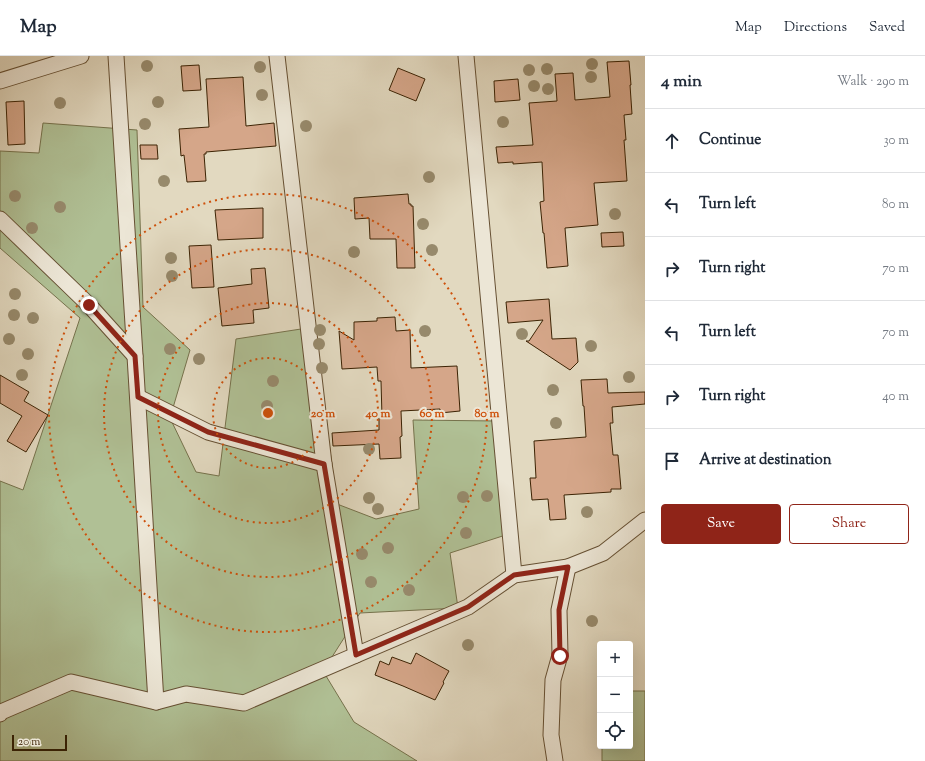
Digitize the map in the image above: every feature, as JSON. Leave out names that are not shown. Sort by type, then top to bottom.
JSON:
[{"type":"street","points":[[0,82],[81,56]]},
{"type":"street","points":[[116,56],[156,702]]},
{"type":"street","points":[[277,56],[324,464],[356,655]]},
{"type":"street","points":[[466,56],[514,575]]},
{"type":"street","points":[[0,219],[89,305],[135,356]]},
{"type":"street","points":[[138,397],[208,432],[324,464]]},
{"type":"street","points":[[0,714],[1,712],[71,682],[156,702],[186,694],[244,703],[468,607],[514,575],[568,567],[603,553],[645,520]]},
{"type":"street","points":[[554,761],[550,734],[553,680],[560,656],[559,610],[568,567]]},
{"type":"green space","points":[[43,123],[137,130],[143,307],[190,350],[170,418],[196,472],[219,476],[236,339],[314,327],[337,504],[376,519],[419,509],[413,420],[497,421],[515,532],[450,553],[458,608],[360,613],[323,671],[354,722],[417,761],[0,761],[0,481],[23,490],[80,318],[0,248],[0,151],[39,153]]},
{"type":"green space","points":[[633,691],[645,691],[645,761],[602,761],[602,749],[633,749]]},
{"type":"building","points":[[629,61],[632,114],[624,115],[627,181],[594,183],[598,225],[565,228],[568,266],[547,268],[540,202],[544,201],[542,162],[513,164],[513,162],[498,163],[496,147],[533,145],[529,103],[557,101],[555,74],[573,73],[575,100],[610,97],[607,62]]},
{"type":"building","points":[[199,65],[201,90],[183,91],[181,66]]},
{"type":"building","points":[[398,68],[425,79],[416,101],[389,90]]},
{"type":"building","points":[[243,77],[246,126],[274,123],[276,146],[206,152],[206,154],[204,154],[206,181],[187,182],[184,155],[181,156],[179,129],[209,127],[206,79]]},
{"type":"building","points":[[518,79],[520,100],[495,102],[494,81]]},
{"type":"building","points":[[24,101],[25,144],[8,145],[6,102]]},
{"type":"building","points":[[140,145],[157,145],[158,159],[141,159]]},
{"type":"building","points":[[408,194],[409,204],[413,206],[415,268],[397,268],[396,239],[370,239],[369,218],[355,219],[354,198]]},
{"type":"building","points":[[263,208],[263,238],[218,240],[215,210]]},
{"type":"building","points":[[623,232],[624,246],[602,247],[601,233]]},
{"type":"building","points":[[211,245],[214,287],[192,288],[189,246]]},
{"type":"building","points":[[265,268],[269,308],[253,310],[254,323],[222,326],[218,288],[252,284],[251,269]]},
{"type":"building","points":[[549,299],[552,339],[576,338],[578,362],[570,370],[526,341],[529,341],[543,320],[508,323],[506,302]]},
{"type":"building","points":[[395,317],[396,331],[410,330],[411,368],[457,366],[460,411],[440,413],[440,409],[401,411],[401,458],[380,459],[379,444],[333,446],[332,433],[379,430],[379,418],[382,417],[381,381],[378,381],[377,367],[342,369],[339,331],[354,340],[354,322],[377,321],[377,318]]},
{"type":"building","points":[[0,375],[29,392],[24,401],[48,415],[26,452],[7,441],[22,416],[0,403]]},
{"type":"building","points":[[607,379],[608,393],[645,392],[645,404],[612,407],[613,423],[610,423],[613,455],[618,455],[621,489],[611,489],[611,492],[564,495],[566,519],[550,520],[548,499],[532,500],[530,478],[536,478],[534,441],[586,437],[581,380]]},
{"type":"building","points":[[416,653],[449,671],[435,700],[375,675],[380,661],[389,665],[392,657],[411,664]]},
{"type":"route","points":[[89,305],[135,356],[138,397],[208,432],[324,464],[356,655],[468,607],[514,575],[568,567],[559,610],[560,656]]}]
